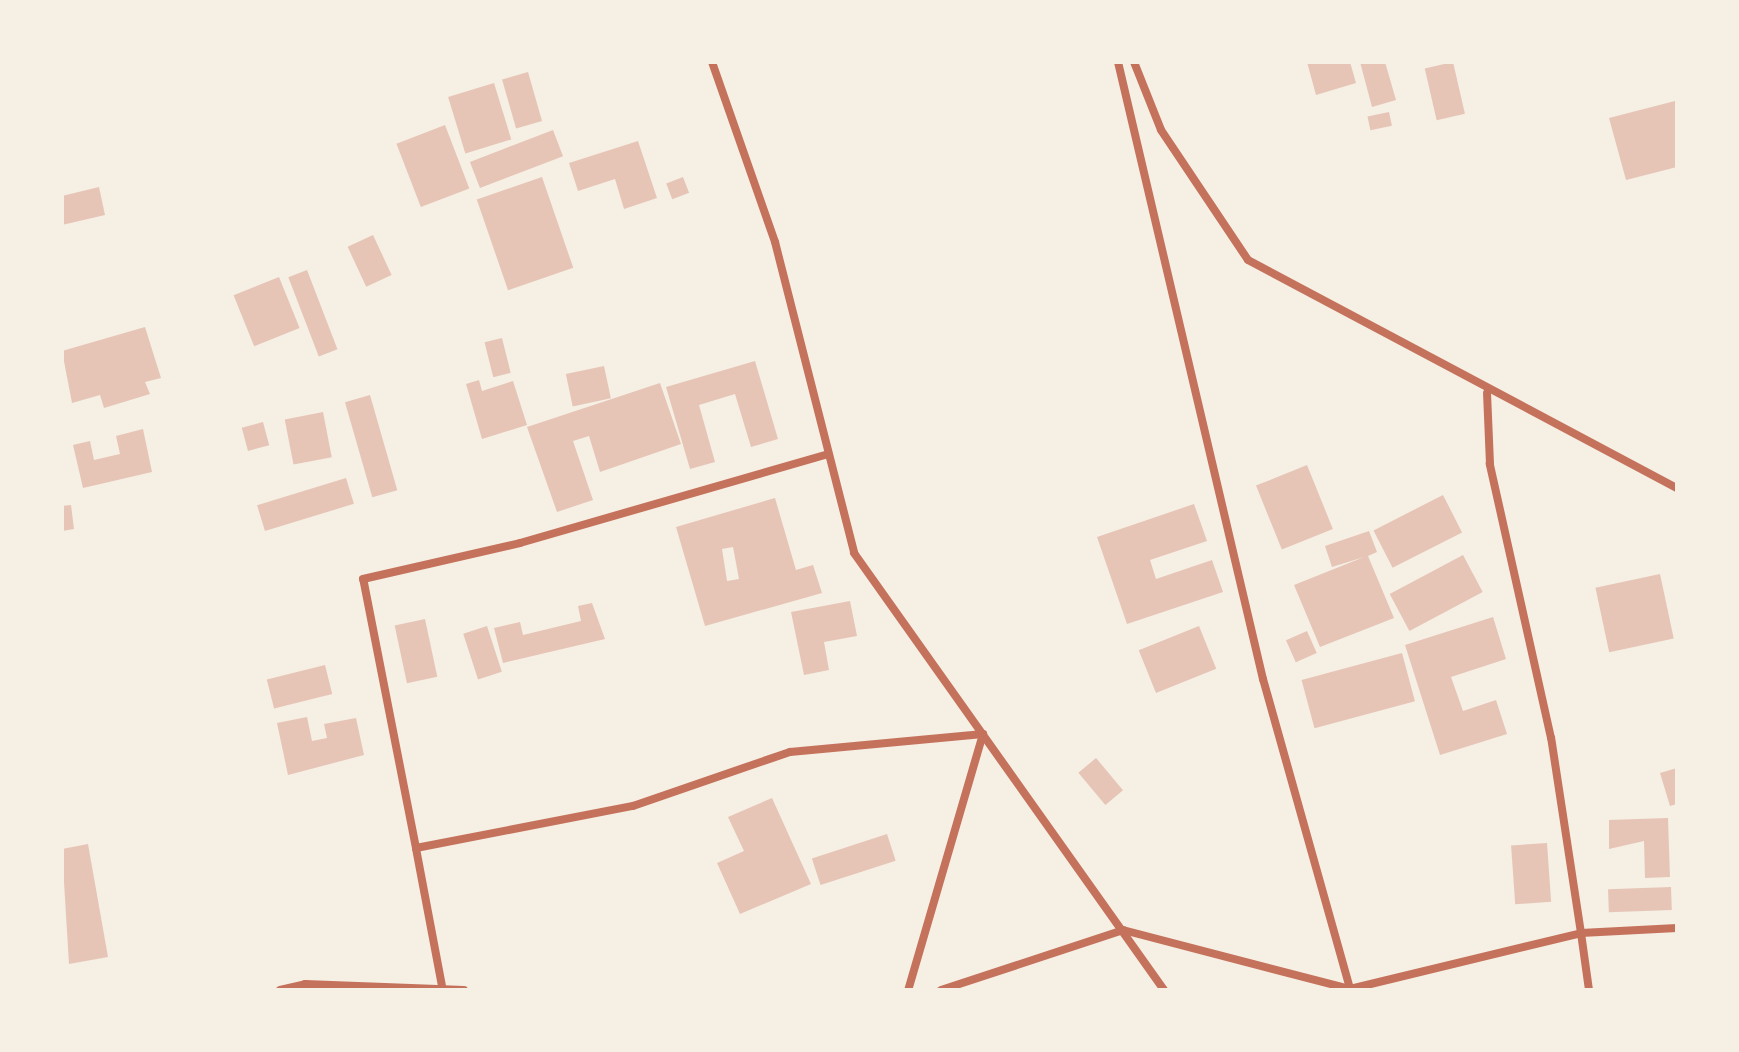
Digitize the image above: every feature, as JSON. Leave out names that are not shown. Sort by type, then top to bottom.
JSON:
[{"type":"street","points":[[712,62],[775,242],[854,553],[1164,990]]},
{"type":"street","points":[[1118,62],[1263,679],[1350,989]]},
{"type":"street","points":[[1134,62],[1161,130],[1248,260],[1487,393],[1677,488]]},
{"type":"street","points":[[1487,393],[1490,464],[1551,738],[1589,990]]},
{"type":"street","points":[[442,986],[363,579],[520,543],[828,454]]},
{"type":"street","points":[[416,848],[633,806],[790,752],[983,734]]},
{"type":"street","points":[[908,990],[983,734]]},
{"type":"street","points":[[941,990],[1123,930],[1350,989],[1581,933],[1677,928]]},
{"type":"street","points":[[280,990],[305,984],[442,986],[464,990]]},
{"type":"building","points":[[1307,62],[1350,62],[1356,83],[1316,95]]},
{"type":"building","points":[[1360,62],[1385,62],[1396,100],[1372,107]]},
{"type":"building","points":[[1453,62],[1465,114],[1437,120],[1425,69]]},
{"type":"building","points":[[528,72],[542,121],[516,128],[502,79]]},
{"type":"building","points":[[494,83],[511,139],[465,153],[448,97]]},
{"type":"building","points":[[1675,101],[1677,167],[1626,180],[1609,118]]},
{"type":"building","points":[[1389,112],[1392,126],[1370,130],[1367,117]]},
{"type":"building","points":[[445,125],[469,188],[421,207],[396,144]]},
{"type":"building","points":[[553,130],[563,156],[480,188],[470,162]]},
{"type":"building","points":[[638,141],[657,198],[624,209],[615,179],[578,191],[569,163]]},
{"type":"building","points":[[542,177],[573,268],[508,290],[477,199]]},
{"type":"building","points":[[683,177],[689,193],[672,199],[666,183]]},
{"type":"building","points":[[99,187],[105,215],[62,225],[62,196]]},
{"type":"building","points":[[373,235],[392,275],[366,287],[348,247]]},
{"type":"building","points":[[307,270],[337,349],[319,357],[288,277]]},
{"type":"building","points":[[279,277],[300,328],[254,346],[234,295]]},
{"type":"building","points":[[145,327],[161,378],[145,382],[150,394],[104,408],[100,395],[72,403],[62,351]]},
{"type":"building","points":[[502,338],[511,373],[493,377],[485,342]]},
{"type":"building","points":[[755,361],[778,439],[751,447],[735,394],[699,405],[715,462],[690,469],[666,387]]},
{"type":"building","points":[[604,366],[611,398],[573,406],[566,374]]},
{"type":"building","points":[[479,380],[482,391],[513,381],[527,425],[482,439],[466,384]]},
{"type":"building","points":[[660,383],[681,444],[600,472],[589,436],[573,441],[593,500],[557,512],[527,427]]},
{"type":"building","points":[[370,395],[397,490],[372,497],[345,402]]},
{"type":"building","points":[[323,412],[332,457],[293,465],[285,419]]},
{"type":"building","points":[[263,422],[269,445],[248,451],[242,428]]},
{"type":"building","points":[[143,429],[152,472],[83,488],[73,445],[90,441],[94,460],[120,454],[116,436]]},
{"type":"building","points":[[1307,465],[1333,529],[1282,550],[1256,486]]},
{"type":"building","points":[[346,478],[354,504],[265,531],[257,505]]},
{"type":"building","points":[[1443,495],[1462,532],[1393,568],[1374,530]]},
{"type":"building","points":[[775,498],[796,570],[813,565],[822,593],[705,626],[676,527]],"holes":[[[733,547],[739,579],[727,581],[722,549]]]},
{"type":"building","points":[[1194,504],[1207,541],[1150,560],[1156,579],[1212,560],[1223,592],[1127,624],[1097,537]]},
{"type":"building","points":[[71,505],[74,529],[62,531],[62,506]]},
{"type":"building","points":[[1369,531],[1377,552],[1368,556],[1394,618],[1320,647],[1294,585],[1364,557],[1332,567],[1325,546]]},
{"type":"building","points":[[1463,555],[1483,592],[1409,631],[1390,594]]},
{"type":"building","points":[[1660,574],[1674,639],[1609,652],[1595,588]]},
{"type":"building","points":[[850,601],[857,636],[824,642],[829,670],[804,675],[791,612]]},
{"type":"building","points":[[592,603],[605,639],[503,663],[494,628],[520,622],[523,635],[581,621],[578,606]]},
{"type":"building","points":[[1493,617],[1506,659],[1451,677],[1463,711],[1496,700],[1507,734],[1440,755],[1405,645]]},
{"type":"building","points":[[425,619],[437,677],[407,683],[395,625]]},
{"type":"building","points":[[487,626],[502,672],[478,679],[463,634]]},
{"type":"building","points":[[1199,626],[1216,669],[1156,693],[1139,650]]},
{"type":"building","points":[[1307,631],[1317,653],[1296,662],[1286,640]]},
{"type":"building","points":[[1402,653],[1415,701],[1314,728],[1302,680]]},
{"type":"building","points":[[325,665],[332,694],[274,709],[267,680]]},
{"type":"building","points":[[307,717],[312,741],[327,738],[324,724],[356,718],[364,755],[288,775],[277,723]]},
{"type":"building","points":[[1096,758],[1123,790],[1105,805],[1078,773]]},
{"type":"building","points":[[1677,768],[1677,804],[1670,806],[1660,773]]},
{"type":"building","points":[[772,798],[811,884],[740,914],[717,863],[744,851],[728,817]]},
{"type":"building","points":[[1668,818],[1670,877],[1645,878],[1644,841],[1609,849],[1609,820]]},
{"type":"building","points":[[887,834],[896,861],[821,885],[812,858]]},
{"type":"building","points":[[1547,843],[1551,902],[1515,904],[1511,846]]},
{"type":"building","points":[[88,844],[108,957],[69,964],[62,849]]},
{"type":"building","points":[[1671,887],[1672,910],[1609,912],[1608,889]]}]
